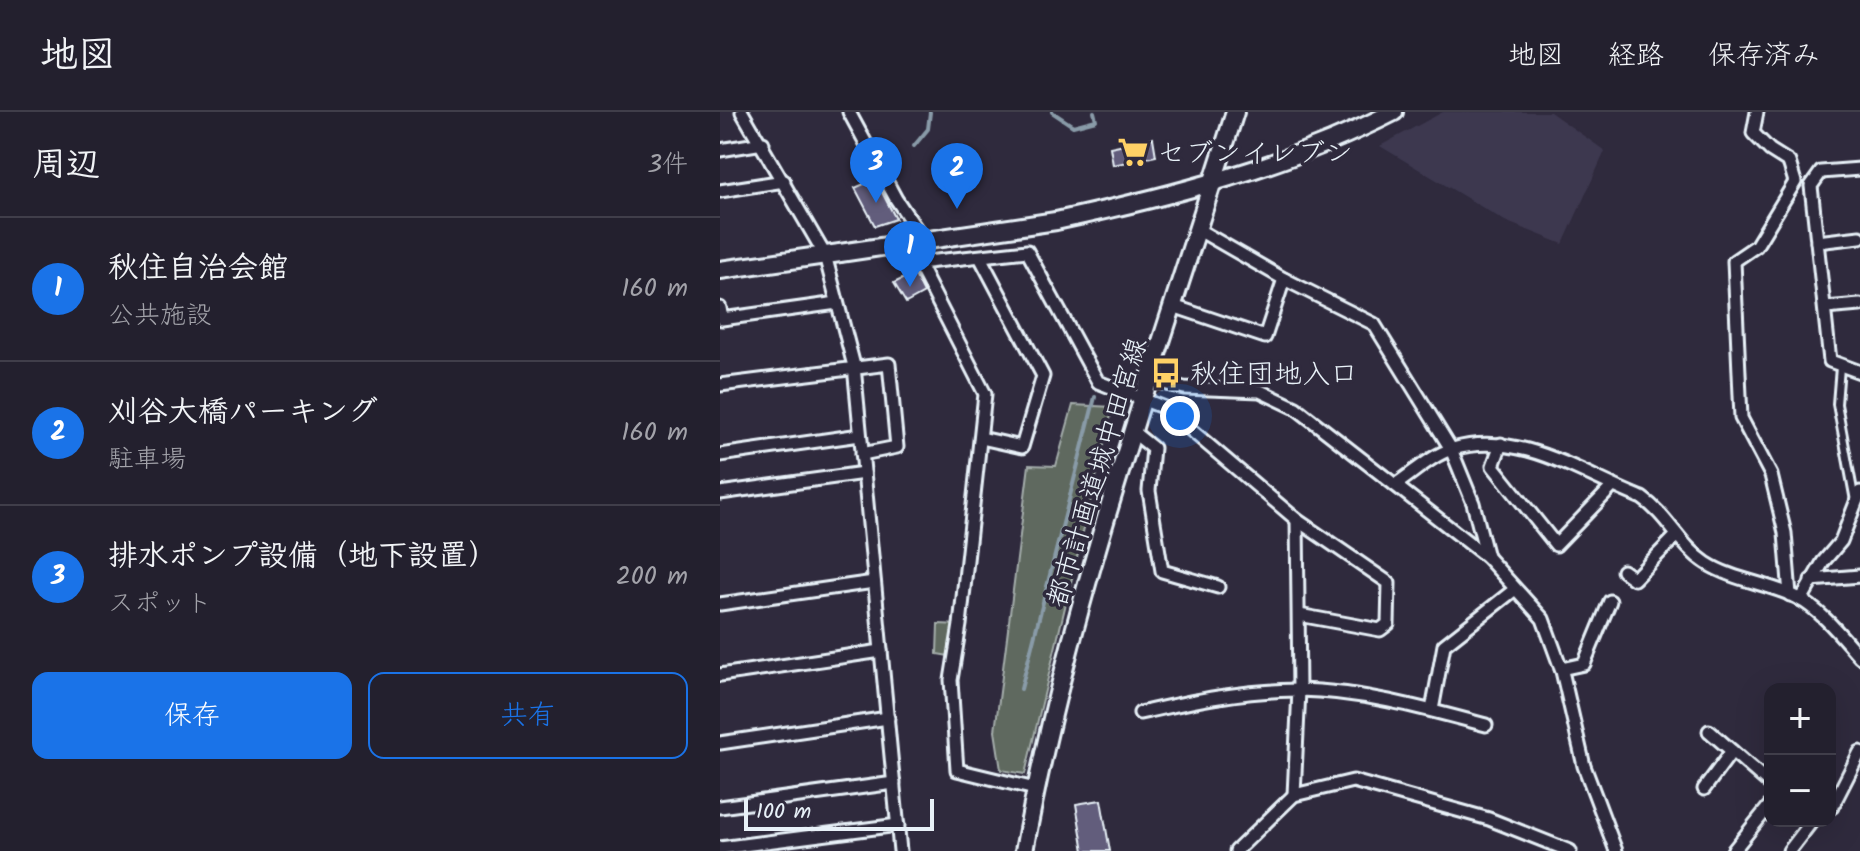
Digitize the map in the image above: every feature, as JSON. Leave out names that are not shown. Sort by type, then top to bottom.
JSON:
[{"type":"street","points":[[742,112],[832,254],[837,303],[854,366],[900,851]]},
{"type":"street","points":[[849,112],[896,199],[917,230],[918,263],[985,394],[960,625],[951,680],[957,770],[1035,789]]},
{"type":"street","name":"都市計画道城中田宮線","points":[[1024,851],[1035,789],[1078,622],[1149,380],[1235,112]]},
{"type":"street","points":[[720,270],[1056,221],[1213,182],[1292,156],[1394,112]]},
{"type":"street","points":[[1757,112],[1753,133],[1770,150],[1789,162],[1795,182],[1756,246],[1734,261],[1741,418],[1771,475],[1785,533],[1795,597]]},
{"type":"street","points":[[720,150],[763,143]]},
{"type":"street","points":[[1860,169],[1821,172],[1811,186],[1830,361],[1860,372]]},
{"type":"street","points":[[720,191],[784,181]]},
{"type":"street","points":[[1197,229],[1284,279],[1374,324],[1451,449],[1473,503],[1487,557]]},
{"type":"street","points":[[1817,242],[1860,237]]},
{"type":"street","points":[[918,263],[1027,251],[1098,382],[1165,408],[1297,520],[1389,583],[1388,624],[1380,630],[1299,615]]},
{"type":"street","points":[[980,257],[1043,376],[1022,447],[981,438]]},
{"type":"street","points":[[1173,306],[1265,337],[1284,279]]},
{"type":"street","points":[[720,308],[722,319],[837,303]]},
{"type":"street","points":[[1825,308],[1860,305]]},
{"type":"street","points":[[720,385],[889,364],[897,447],[862,454]]},
{"type":"street","points":[[1149,380],[1184,388],[1260,391],[1296,408],[1487,557],[1543,619],[1561,669],[1584,766],[1616,851]]},
{"type":"street","points":[[1133,432],[1153,448],[1149,491],[1162,571],[1218,587]]},
{"type":"street","points":[[720,455],[860,435]]},
{"type":"street","points":[[1501,444],[1493,466],[1556,545],[1613,486]]},
{"type":"street","points":[[1395,485],[1451,449],[1501,444],[1538,451],[1657,508],[1677,535],[1706,563],[1795,597],[1855,645],[1860,657]]},
{"type":"street","points":[[720,493],[864,473]]},
{"type":"street","points":[[1795,597],[1841,541],[1857,504]]},
{"type":"street","points":[[1294,795],[1299,690],[1297,520]]},
{"type":"street","points":[[1623,571],[1634,579],[1677,535]]},
{"type":"street","points":[[1811,580],[1860,576]]},
{"type":"street","points":[[720,604],[874,582]]},
{"type":"street","points":[[1432,710],[1444,645],[1514,590]]},
{"type":"street","points":[[1561,669],[1584,664],[1610,601]]},
{"type":"street","points":[[720,675],[881,651]]},
{"type":"street","points":[[1140,713],[1213,696],[1299,690],[1358,695],[1486,725]]},
{"type":"street","points":[[720,743],[888,718]]},
{"type":"street","points":[[1709,731],[1764,779]]},
{"type":"street","points":[[1704,789],[1732,751]]},
{"type":"street","points":[[1836,799],[1860,752]]},
{"type":"street","points":[[1236,851],[1294,795],[1353,781],[1489,819],[1570,851]]},
{"type":"street","points":[[720,807],[894,783]]},
{"type":"street","points":[[1733,851],[1764,812]]},
{"type":"street","points":[[720,848],[898,825]]},
{"type":"street","points":[[1789,851],[1807,827]]},
{"type":"lane","points":[[1840,367],[1837,404],[1857,504]]},
{"type":"shaded area","points":[[1443,112],[1550,112],[1605,151],[1563,244],[1505,221],[1380,146]]},
{"type":"shaded area","points":[[1073,405],[1113,407],[1025,774],[1001,770],[995,731],[1029,465],[1056,466]]},
{"type":"shaded area","points":[[938,624],[960,625],[955,657],[937,654]]},
{"type":"building","name":"セブンイレブン","points":[[1153,138],[1156,156],[1113,165],[1110,147]]},
{"type":"building","points":[[875,179],[896,219],[875,226],[855,188]]},
{"type":"building","points":[[914,273],[924,293],[906,303],[894,283]]},
{"type":"building","points":[[1101,800],[1110,851],[1084,851],[1076,804]]},
{"type":"waterway","points":[[914,146],[928,129],[930,112]]},
{"type":"waterway","points":[[1052,112],[1073,126],[1096,120],[1094,112]]},
{"type":"waterway","points":[[1021,689],[1095,397]]},
{"type":"place","name":"セブンイレブン","points":[[1133,152]]},
{"type":"place","name":"排水ポンプ設備（地下設置）","points":[[876,203]]},
{"type":"place","name":"刈谷大橋パーキング","points":[[957,209]]},
{"type":"place","name":"秋住自治会館","points":[[910,287]]},
{"type":"place","name":"秋住団地入口","points":[[1166,373]]}]
